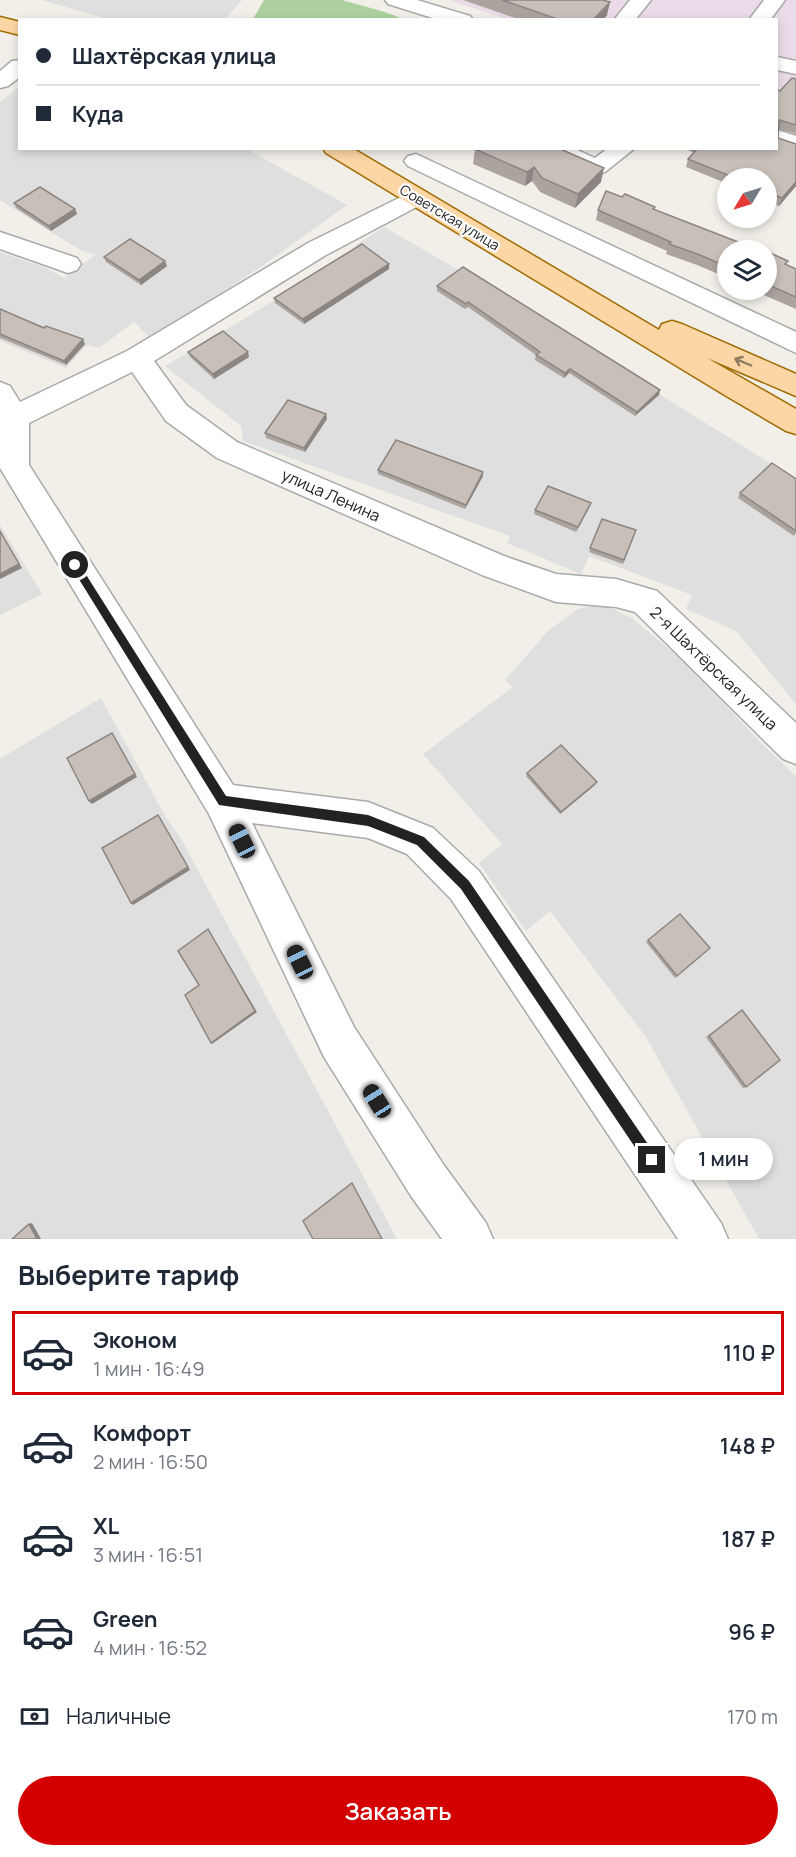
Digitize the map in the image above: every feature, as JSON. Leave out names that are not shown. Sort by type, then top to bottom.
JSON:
[{"type":"main road","points":[[0,23],[18,28]]},
{"type":"main road","name":"Советская улица","points":[[337,150],[567,286],[668,349],[796,423]]},
{"type":"main road","name":"Советская улица","points":[[567,286],[796,386]]},
{"type":"street","points":[[394,0],[456,18]]},
{"type":"street","points":[[626,18],[641,0]]},
{"type":"street","points":[[761,18],[775,0]]},
{"type":"street","points":[[778,63],[796,68]]},
{"type":"street","points":[[0,81],[18,68]]},
{"type":"street","points":[[379,174],[416,161],[435,150]]},
{"type":"street","points":[[556,150],[597,167],[621,150]]},
{"type":"street","points":[[416,161],[796,343]]},
{"type":"street","points":[[417,197],[317,249],[137,358],[5,412],[14,466],[222,801],[339,1042],[427,1180],[470,1239]]},
{"type":"street","points":[[0,240],[68,264]]},
{"type":"street","name":"улица Ленина","points":[[137,358],[176,412],[228,450],[492,566],[556,588]]},
{"type":"street","name":"2-я Шахтёрская улица","points":[[556,588],[616,593],[645,601],[796,747]]},
{"type":"street","points":[[222,801],[368,820],[420,841],[465,885],[705,1239]]},
{"type":"shaded area","points":[[42,0],[242,0],[226,18],[103,18]]},
{"type":"shaded area","points":[[449,0],[796,0],[796,116],[778,113],[778,18],[503,18]]},
{"type":"shaded area","points":[[18,88],[18,150],[249,150],[347,205],[262,266],[151,339],[134,322],[99,348],[87,345],[66,368],[0,341],[0,252],[46,268],[64,278],[95,255],[80,250],[0,200],[0,102]]},
{"type":"shaded area","points":[[384,227],[462,272],[796,479],[796,704],[736,631],[686,609],[692,595],[589,556],[581,574],[507,543],[510,536],[243,441],[241,426],[165,366],[360,249],[356,245]]},
{"type":"shaded area","points":[[0,525],[42,594],[0,615]]},
{"type":"shaded area","points":[[603,604],[633,619],[693,669],[760,742],[796,776],[796,1239],[759,1239],[646,1037],[550,911],[526,931],[479,863],[502,844],[423,754],[513,687],[505,680],[549,630],[578,609]]},
{"type":"shaded area","points":[[101,698],[164,814],[180,837],[397,1239],[0,1239],[0,759]]},
{"type":"green space","points":[[264,0],[342,0],[400,18],[254,18]]},
{"type":"building","points":[[502,0],[602,0],[610,2],[595,18],[554,18]]},
{"type":"building","points":[[792,78],[796,79],[796,125],[779,120],[778,138],[778,90],[780,91]]},
{"type":"building","points":[[778,138],[796,144],[796,182],[782,198],[777,196],[777,168],[717,168],[717,171],[688,159],[696,150],[778,150]]},
{"type":"building","points":[[477,150],[563,150],[604,168],[578,194],[542,178],[534,167],[527,172]]},
{"type":"building","points":[[40,187],[75,209],[49,226],[14,203]]},
{"type":"building","points":[[606,191],[622,197],[625,194],[655,207],[653,209],[733,240],[717,240],[717,262],[669,244],[671,242],[598,210]]},
{"type":"building","points":[[130,239],[165,261],[139,280],[104,257]]},
{"type":"building","points":[[362,244],[389,264],[303,319],[274,298]]},
{"type":"building","points":[[777,256],[788,261],[785,264],[796,269],[796,297],[777,289]]},
{"type":"building","points":[[463,267],[660,390],[637,412],[570,369],[565,373],[536,355],[540,352],[468,302],[466,304],[437,286]]},
{"type":"building","points":[[0,309],[44,328],[46,326],[83,339],[64,361],[0,334]]},
{"type":"building","points":[[223,331],[248,352],[213,374],[188,352]]},
{"type":"building","points":[[288,400],[326,414],[304,448],[265,433]]},
{"type":"building","points":[[396,440],[483,472],[466,505],[378,470]]},
{"type":"building","points":[[772,463],[796,479],[796,531],[740,493]]},
{"type":"building","points":[[548,486],[591,503],[578,527],[535,510]]},
{"type":"building","points":[[602,519],[636,530],[624,560],[590,548]]},
{"type":"building","points":[[0,531],[19,564],[0,574]]},
{"type":"building","points":[[112,733],[135,774],[89,801],[67,758]]},
{"type":"building","points":[[561,745],[597,782],[561,812],[527,773]]},
{"type":"building","points":[[158,815],[188,867],[131,903],[102,848]]},
{"type":"building","points":[[680,914],[710,948],[677,976],[648,940]]},
{"type":"building","points":[[208,929],[255,1011],[211,1043],[185,995],[199,985],[178,951]]},
{"type":"building","points":[[742,1010],[780,1060],[746,1087],[709,1036]]},
{"type":"building","points":[[352,1183],[382,1239],[313,1239],[303,1221]]},
{"type":"building","points":[[29,1224],[37,1239],[12,1239]]},
{"type":"route","points":[[75,565],[222,801],[368,820],[420,841],[465,885],[652,1160]]}]
